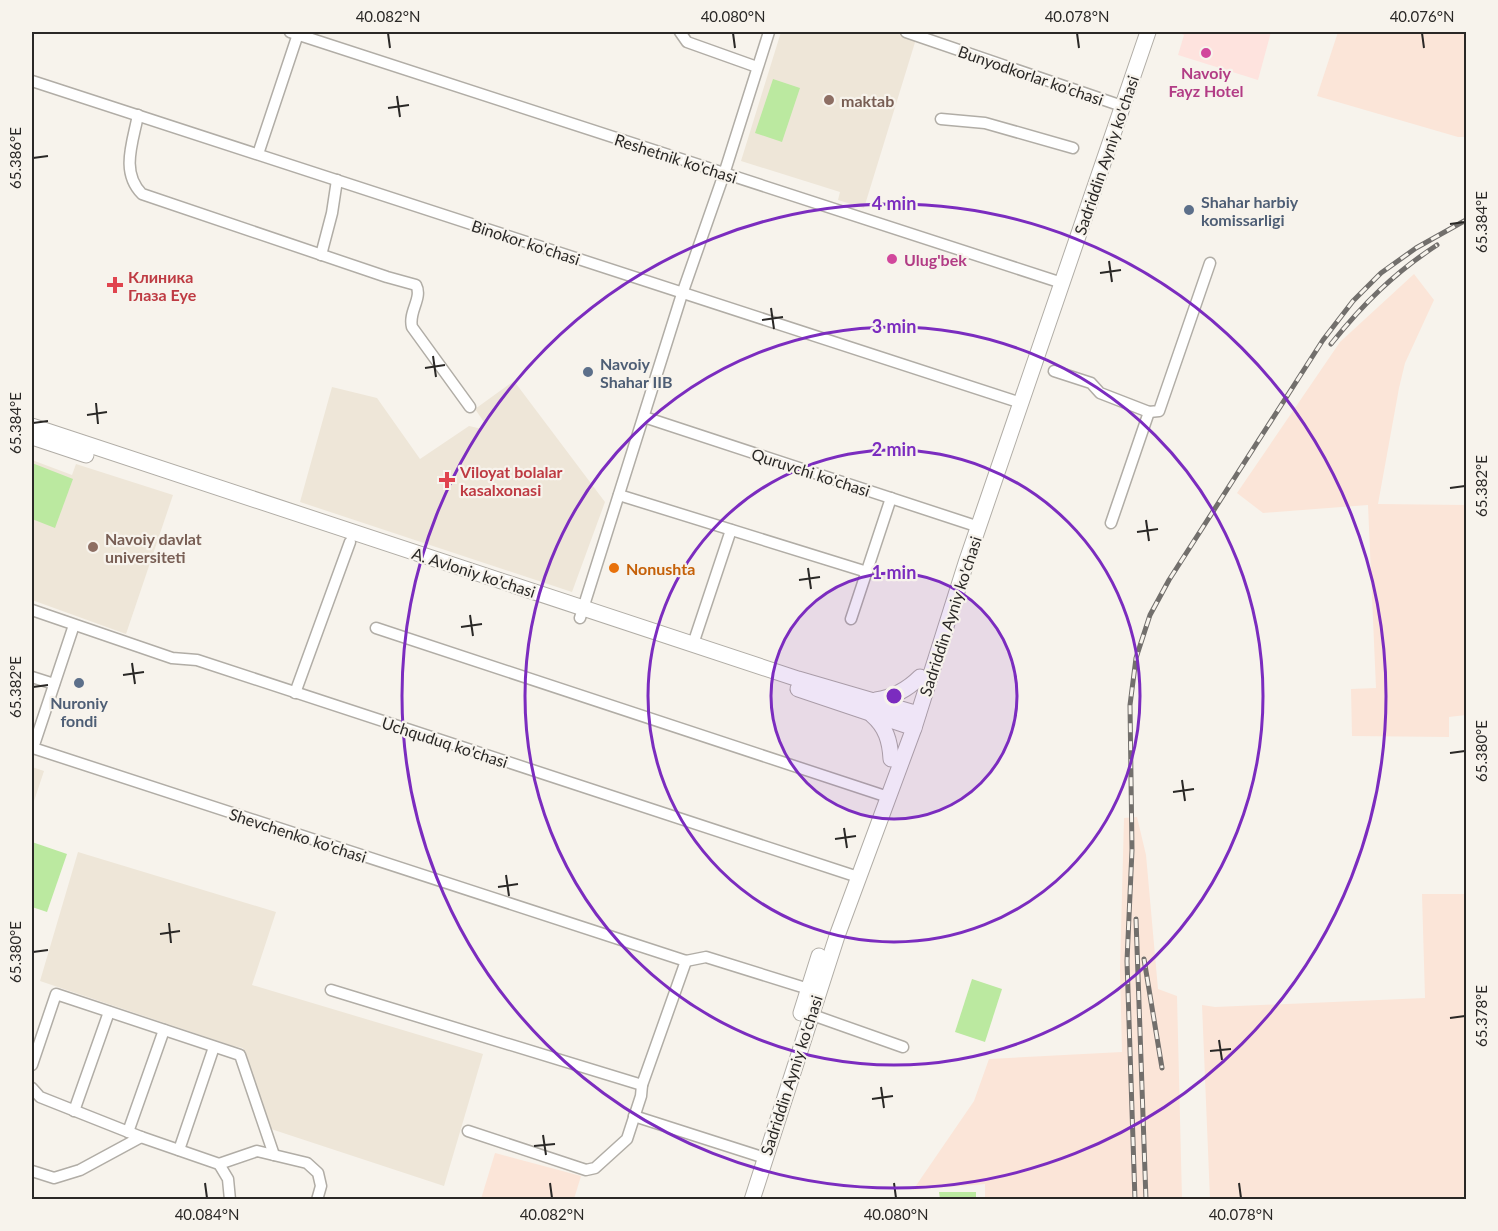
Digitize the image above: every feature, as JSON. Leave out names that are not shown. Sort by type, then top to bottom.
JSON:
[{"type":"main road","name":"Sadriddin Ayniy ko'chasi","points":[[752,1200],[761,1157],[806,1012],[911,719],[1118,104],[1138,32]]},
{"type":"main road","name":"Sadriddin Ayniy ko'chasi","points":[[1118,104],[1148,32]]},
{"type":"main road","name":"A. Avloniy ko'chasi","points":[[32,426],[581,613],[693,644],[872,707]]},
{"type":"main road","name":"A. Avloniy ko'chasi","points":[[32,437],[350,542],[911,719]]},
{"type":"main road","name":"Sadriddin Ayniy ko'chasi","points":[[883,795],[891,759],[911,719],[920,677],[975,526]]},
{"type":"main road","points":[[891,759],[888,737],[872,707],[901,693],[920,677]]},
{"type":"main road","name":"Sadriddin Ayniy ko'chasi","points":[[742,1200],[761,1157]]},
{"type":"street","points":[[680,32],[687,42],[757,67]]},
{"type":"street","points":[[581,613],[682,294],[724,174],[769,32]]},
{"type":"street","name":"Bunyodkorlar ko'chasi","points":[[906,32],[1118,104]]},
{"type":"street","points":[[258,154],[300,33]]},
{"type":"street","name":"Reshetnik ko'chasi","points":[[300,33],[1058,282]]},
{"type":"street","name":"Binokor ko'chasi","points":[[32,81],[1017,402]]},
{"type":"street","points":[[138,115],[129,175],[134,186],[142,194],[416,285],[419,294],[411,317],[412,327],[470,407]]},
{"type":"street","points":[[940,119],[985,123],[1073,148]]},
{"type":"street","points":[[321,255],[332,213],[337,180]]},
{"type":"street","points":[[1054,371],[1091,382],[1100,393],[1149,412],[1159,411],[1210,263]]},
{"type":"street","points":[[1111,523],[1149,412]]},
{"type":"street","name":"Quruvchi ko'chasi","points":[[644,417],[975,526]]},
{"type":"street","points":[[619,495],[867,572]]},
{"type":"street","points":[[851,619],[891,498]]},
{"type":"street","points":[[693,644],[731,530]]},
{"type":"street","points":[[295,693],[350,542]]},
{"type":"street","name":"Uchquduq ko'chasi","points":[[32,610],[172,658],[196,660],[853,876]]},
{"type":"street","name":"Shevchenko ko'chasi","points":[[74,625],[32,748],[686,961],[706,957],[813,991]]},
{"type":"street","points":[[376,628],[883,795]]},
{"type":"street","points":[[32,677],[54,684]]},
{"type":"street","points":[[468,1131],[586,1170],[595,1168],[627,1139],[641,1096],[642,1084],[686,961]]},
{"type":"street","points":[[331,990],[642,1084]]},
{"type":"street","points":[[32,1065],[56,994],[240,1055],[274,1155]]},
{"type":"street","points":[[74,1111],[109,1012]]},
{"type":"street","points":[[806,1012],[903,1047]]},
{"type":"street","points":[[128,1132],[164,1030]]},
{"type":"street","points":[[179,1150],[214,1047]]},
{"type":"street","points":[[32,1088],[40,1097],[74,1111],[219,1164],[257,1151],[307,1163],[318,1173],[321,1186],[317,1200]]},
{"type":"street","points":[[634,1116],[761,1157]]},
{"type":"street","points":[[32,1171],[54,1178],[80,1170],[141,1137]]},
{"type":"street","points":[[219,1164],[228,1179],[230,1200]]},
{"type":"shaded area","name":"maktab","points":[[781,32],[893,32],[916,39],[864,208],[838,200],[840,192],[741,161]]},
{"type":"shaded area","points":[[1177,32],[1271,32],[1258,80],[1178,55],[1184,35]]},
{"type":"shaded area","points":[[1338,32],[1466,32],[1466,137],[1458,137],[1317,96]]},
{"type":"shaded area","points":[[1414,274],[1434,300],[1405,363],[1378,504],[1466,505],[1466,715],[1449,717],[1449,737],[1352,736],[1351,689],[1376,688],[1368,505],[1263,513],[1237,493],[1340,342]]},
{"type":"shaded area","name":"Viloyat bolalar kasalxonasi","points":[[514,381],[605,502],[572,592],[300,502],[332,387],[377,398],[420,459],[469,426],[482,429],[484,422],[475,409]]},
{"type":"shaded area","name":"Navoiy davlat universiteti","points":[[32,460],[72,475],[76,464],[173,495],[126,634],[32,600]]},
{"type":"shaded area","points":[[32,767],[44,771],[32,807]]},
{"type":"shaded area","points":[[1137,817],[1146,855],[1158,989],[1177,996],[1182,1199],[985,1198],[985,1184],[913,1190],[974,1101],[989,1059],[1122,1052],[1120,970],[1124,818]]},
{"type":"shaded area","points":[[78,852],[276,912],[252,985],[483,1054],[444,1186],[271,1129],[243,1048],[40,981]]},
{"type":"shaded area","points":[[1422,894],[1466,894],[1466,1199],[1210,1199],[1202,1005],[1215,1007],[1425,998]]},
{"type":"shaded area","points":[[495,1153],[581,1176],[574,1199],[481,1199]]},
{"type":"green space","points":[[773,79],[800,88],[782,142],[755,133]]},
{"type":"green space","points":[[32,463],[73,479],[55,528],[32,519]]},
{"type":"green space","points":[[32,842],[67,854],[47,912],[32,907]]},
{"type":"green space","points":[[972,979],[1002,989],[985,1042],[955,1032]]},
{"type":"green space","points":[[939,1192],[976,1192],[976,1199],[940,1199]]},
{"type":"railway","points":[[1135,1200],[1127,961],[1132,850],[1130,705],[1136,658],[1150,615],[1169,580],[1323,340],[1353,301],[1381,273],[1416,248],[1466,220]]},
{"type":"railway","points":[[1331,344],[1380,290],[1437,245]]},
{"type":"railway","points":[[1136,919],[1146,1200]]},
{"type":"railway","points":[[1144,959],[1162,1068]]},
{"type":"place","name":"Navoiy Fayz Hotel","points":[[1206,53]]},
{"type":"place","name":"maktab","points":[[829,100]]},
{"type":"place","name":"Shahar harbiy komissarligi","points":[[1189,210]]},
{"type":"place","name":"Ulug'bek","points":[[892,259]]},
{"type":"place","name":"Клиника Глаза Eye","points":[[115,285]]},
{"type":"place","name":"Navoiy Shahar IIB","points":[[588,372]]},
{"type":"place","name":"Viloyat bolalar kasalxonasi","points":[[447,480]]},
{"type":"place","name":"Navoiy davlat universiteti","points":[[93,547]]},
{"type":"place","name":"Nonushta","points":[[614,568]]},
{"type":"place","name":"Nuroniy fondi","points":[[79,683]]}]
